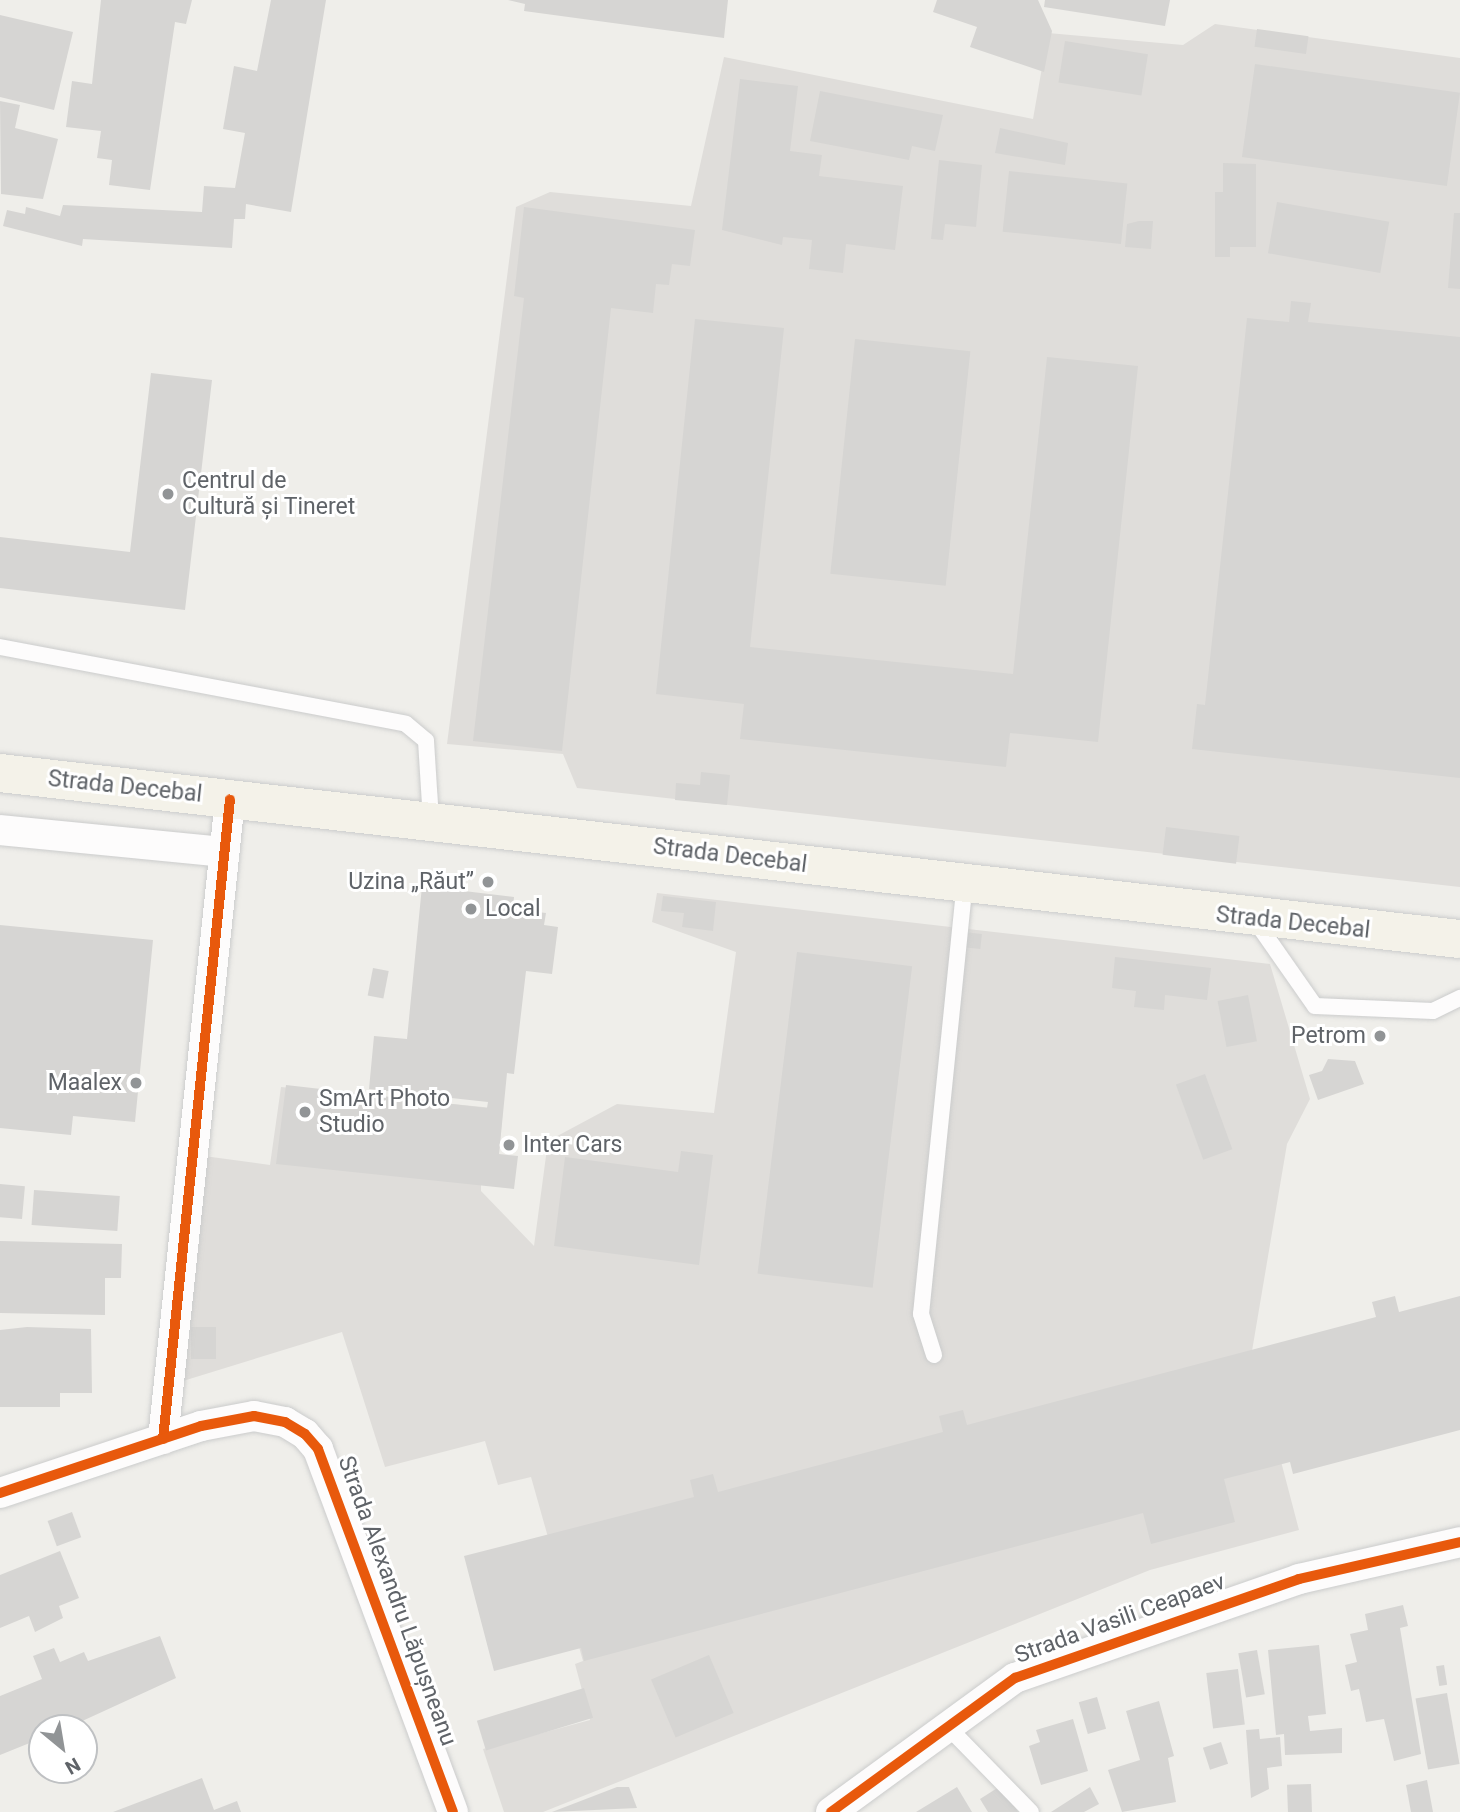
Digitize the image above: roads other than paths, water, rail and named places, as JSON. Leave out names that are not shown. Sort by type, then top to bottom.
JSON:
[{"type":"main road","name":"Strada Decebal","points":[[0,773],[431,821],[1254,919],[1460,939]]},
{"type":"street","points":[[163,1439],[230,799]]},
{"type":"street","points":[[0,830],[223,852]]},
{"type":"street","name":"Strada Alexandru Lăpușneanu","points":[[0,1493],[163,1439],[254,1416],[285,1422],[318,1450],[453,1812]]},
{"type":"street","name":"Strada Vasili Ceapaev","points":[[831,1812],[945,1723],[1015,1678],[1298,1579],[1460,1542]]},
{"type":"lane","points":[[0,648],[406,724],[426,741],[431,821]]},
{"type":"lane","points":[[934,1356],[921,1314],[965,884]]},
{"type":"lane","points":[[1254,919],[1315,1006],[1433,1011],[1460,998]]},
{"type":"lane","points":[[945,1723],[1031,1812]]},
{"type":"place","name":"Centrul de Cultură și Tineret","points":[[168,494]]},
{"type":"place","name":"Uzina „Răut”","points":[[488,882]]},
{"type":"place","name":"Local","points":[[471,909]]},
{"type":"place","name":"Petrom","points":[[1380,1036]]},
{"type":"place","name":"Maalex","points":[[136,1083]]},
{"type":"place","name":"SmArt Photo Studio","points":[[305,1112]]},
{"type":"place","name":"Inter Cars","points":[[509,1145]]}]
